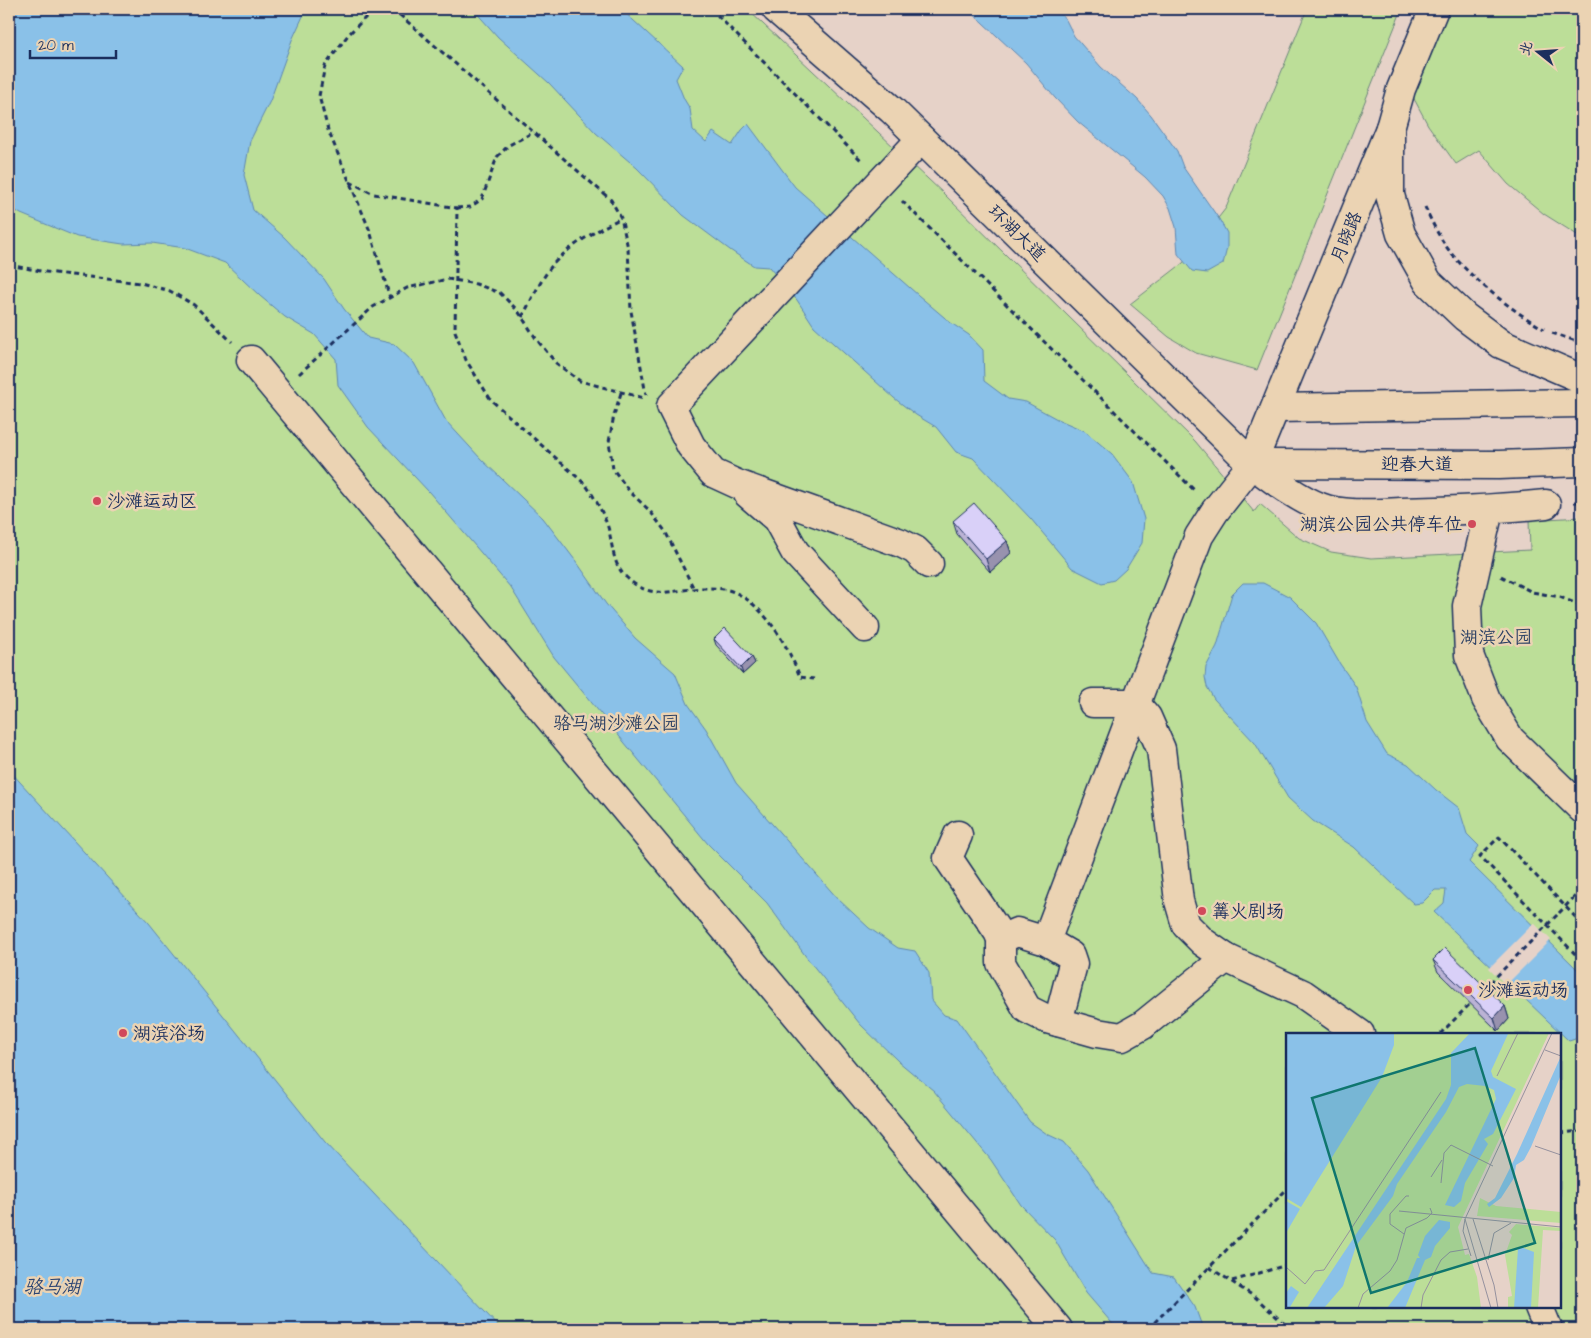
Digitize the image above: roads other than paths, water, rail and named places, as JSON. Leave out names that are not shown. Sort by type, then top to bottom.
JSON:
[{"type":"main road","name":"环湖大道","points":[[776,9],[892,110],[1252,464],[1294,494],[1322,508],[1343,512],[1489,510],[1546,504]]},
{"type":"main road","name":"月晓路","points":[[1046,941],[1199,536],[1215,511],[1252,464],[1390,128],[1402,89],[1434,9]]},
{"type":"main road","points":[[1390,128],[1390,195],[1401,234],[1428,282],[1465,318],[1501,344],[1582,379]]},
{"type":"main road","points":[[921,139],[671,406],[691,446],[713,473],[738,484],[901,543],[915,550],[929,564]]},
{"type":"main road","points":[[250,360],[1058,1329]]},
{"type":"main road","points":[[1276,408],[1582,403]]},
{"type":"main road","name":"迎春大道","points":[[1252,464],[1499,465],[1582,462]]},
{"type":"main road","points":[[738,484],[777,519],[795,552],[865,628]]},
{"type":"main road","points":[[1489,510],[1467,606],[1469,655],[1486,699],[1510,738],[1582,809]]},
{"type":"main road","points":[[1093,703],[1135,703],[1147,717],[1161,749],[1179,901],[1186,925],[1204,942],[1226,958],[1303,994],[1359,1033]]},
{"type":"main road","points":[[958,835],[948,858],[998,932],[1001,939],[1001,962],[1027,1009],[1047,1019],[1097,1034],[1122,1036],[1143,1026],[1226,958]]},
{"type":"main road","points":[[1001,939],[1017,932],[1046,941],[1070,955],[1073,964],[1058,1022]]},
{"type":"main road","points":[[1539,1308],[1548,1329]]},
{"type":"water","points":[[9,9],[308,9],[292,40],[270,101],[250,141],[244,175],[253,210],[284,237],[324,279],[344,309],[368,338],[394,344],[414,363],[446,421],[481,459],[543,518],[606,604],[635,638],[675,673],[688,704],[706,729],[736,783],[838,899],[869,928],[898,948],[915,951],[929,973],[931,1000],[944,1015],[957,1019],[1030,1122],[1047,1134],[1064,1142],[1088,1170],[1153,1273],[1174,1277],[1195,1307],[1203,1329],[1117,1329],[1086,1293],[1055,1240],[1021,1205],[991,1160],[934,1091],[898,1061],[860,1024],[807,958],[767,903],[708,844],[554,657],[511,588],[429,492],[368,427],[338,385],[336,359],[314,334],[285,317],[225,263],[185,248],[152,243],[123,244],[77,237],[21,214],[9,207]]},
{"type":"water","points":[[473,9],[621,9],[683,66],[676,79],[690,109],[693,130],[706,142],[713,132],[732,145],[748,124],[795,187],[918,295],[951,323],[969,335],[983,350],[984,381],[1008,399],[1026,402],[1057,419],[1085,431],[1112,454],[1133,482],[1144,519],[1142,543],[1126,569],[1114,580],[1102,583],[1072,568],[1031,519],[973,458],[956,452],[936,427],[894,398],[814,326],[797,300],[769,267],[754,266],[683,215],[637,168],[596,133],[549,83],[498,37]]},
{"type":"water","points":[[968,9],[1057,9],[1066,20],[1074,36],[1101,67],[1137,99],[1177,151],[1183,167],[1227,233],[1227,248],[1223,264],[1207,273],[1192,271],[1178,254],[1176,227],[1170,208],[1163,196],[1145,177],[1078,122],[1026,63]]},
{"type":"water","points":[[1243,583],[1263,583],[1290,597],[1316,623],[1356,687],[1367,722],[1387,754],[1408,764],[1459,808],[1467,834],[1479,846],[1469,862],[1582,974],[1582,1040],[1578,1038],[1569,1041],[1434,912],[1444,903],[1446,890],[1435,890],[1422,903],[1414,904],[1354,847],[1313,821],[1288,798],[1255,743],[1214,699],[1207,687],[1206,667],[1217,646],[1232,594]]},
{"type":"water","name":"湖滨浴场","points":[[9,770],[149,923],[325,1142],[501,1329],[9,1329]]},
{"type":"place","name":"沙滩运动区","points":[[97,501]]},
{"type":"place","name":"湖滨公园公共停车位","points":[[1472,524]]},
{"type":"place","name":"篝火剧场","points":[[1202,911]]},
{"type":"place","name":"沙滩运动场","points":[[1468,990]]},
{"type":"place","name":"湖滨浴场","points":[[123,1033]]},
{"type":"park label","name":"湖滨公园","points":[[1496,637]]},
{"type":"park label","name":"骆马湖沙滩公园","points":[[616,723]]},
{"type":"water label","name":"骆马湖","points":[[52,1286]]}]
